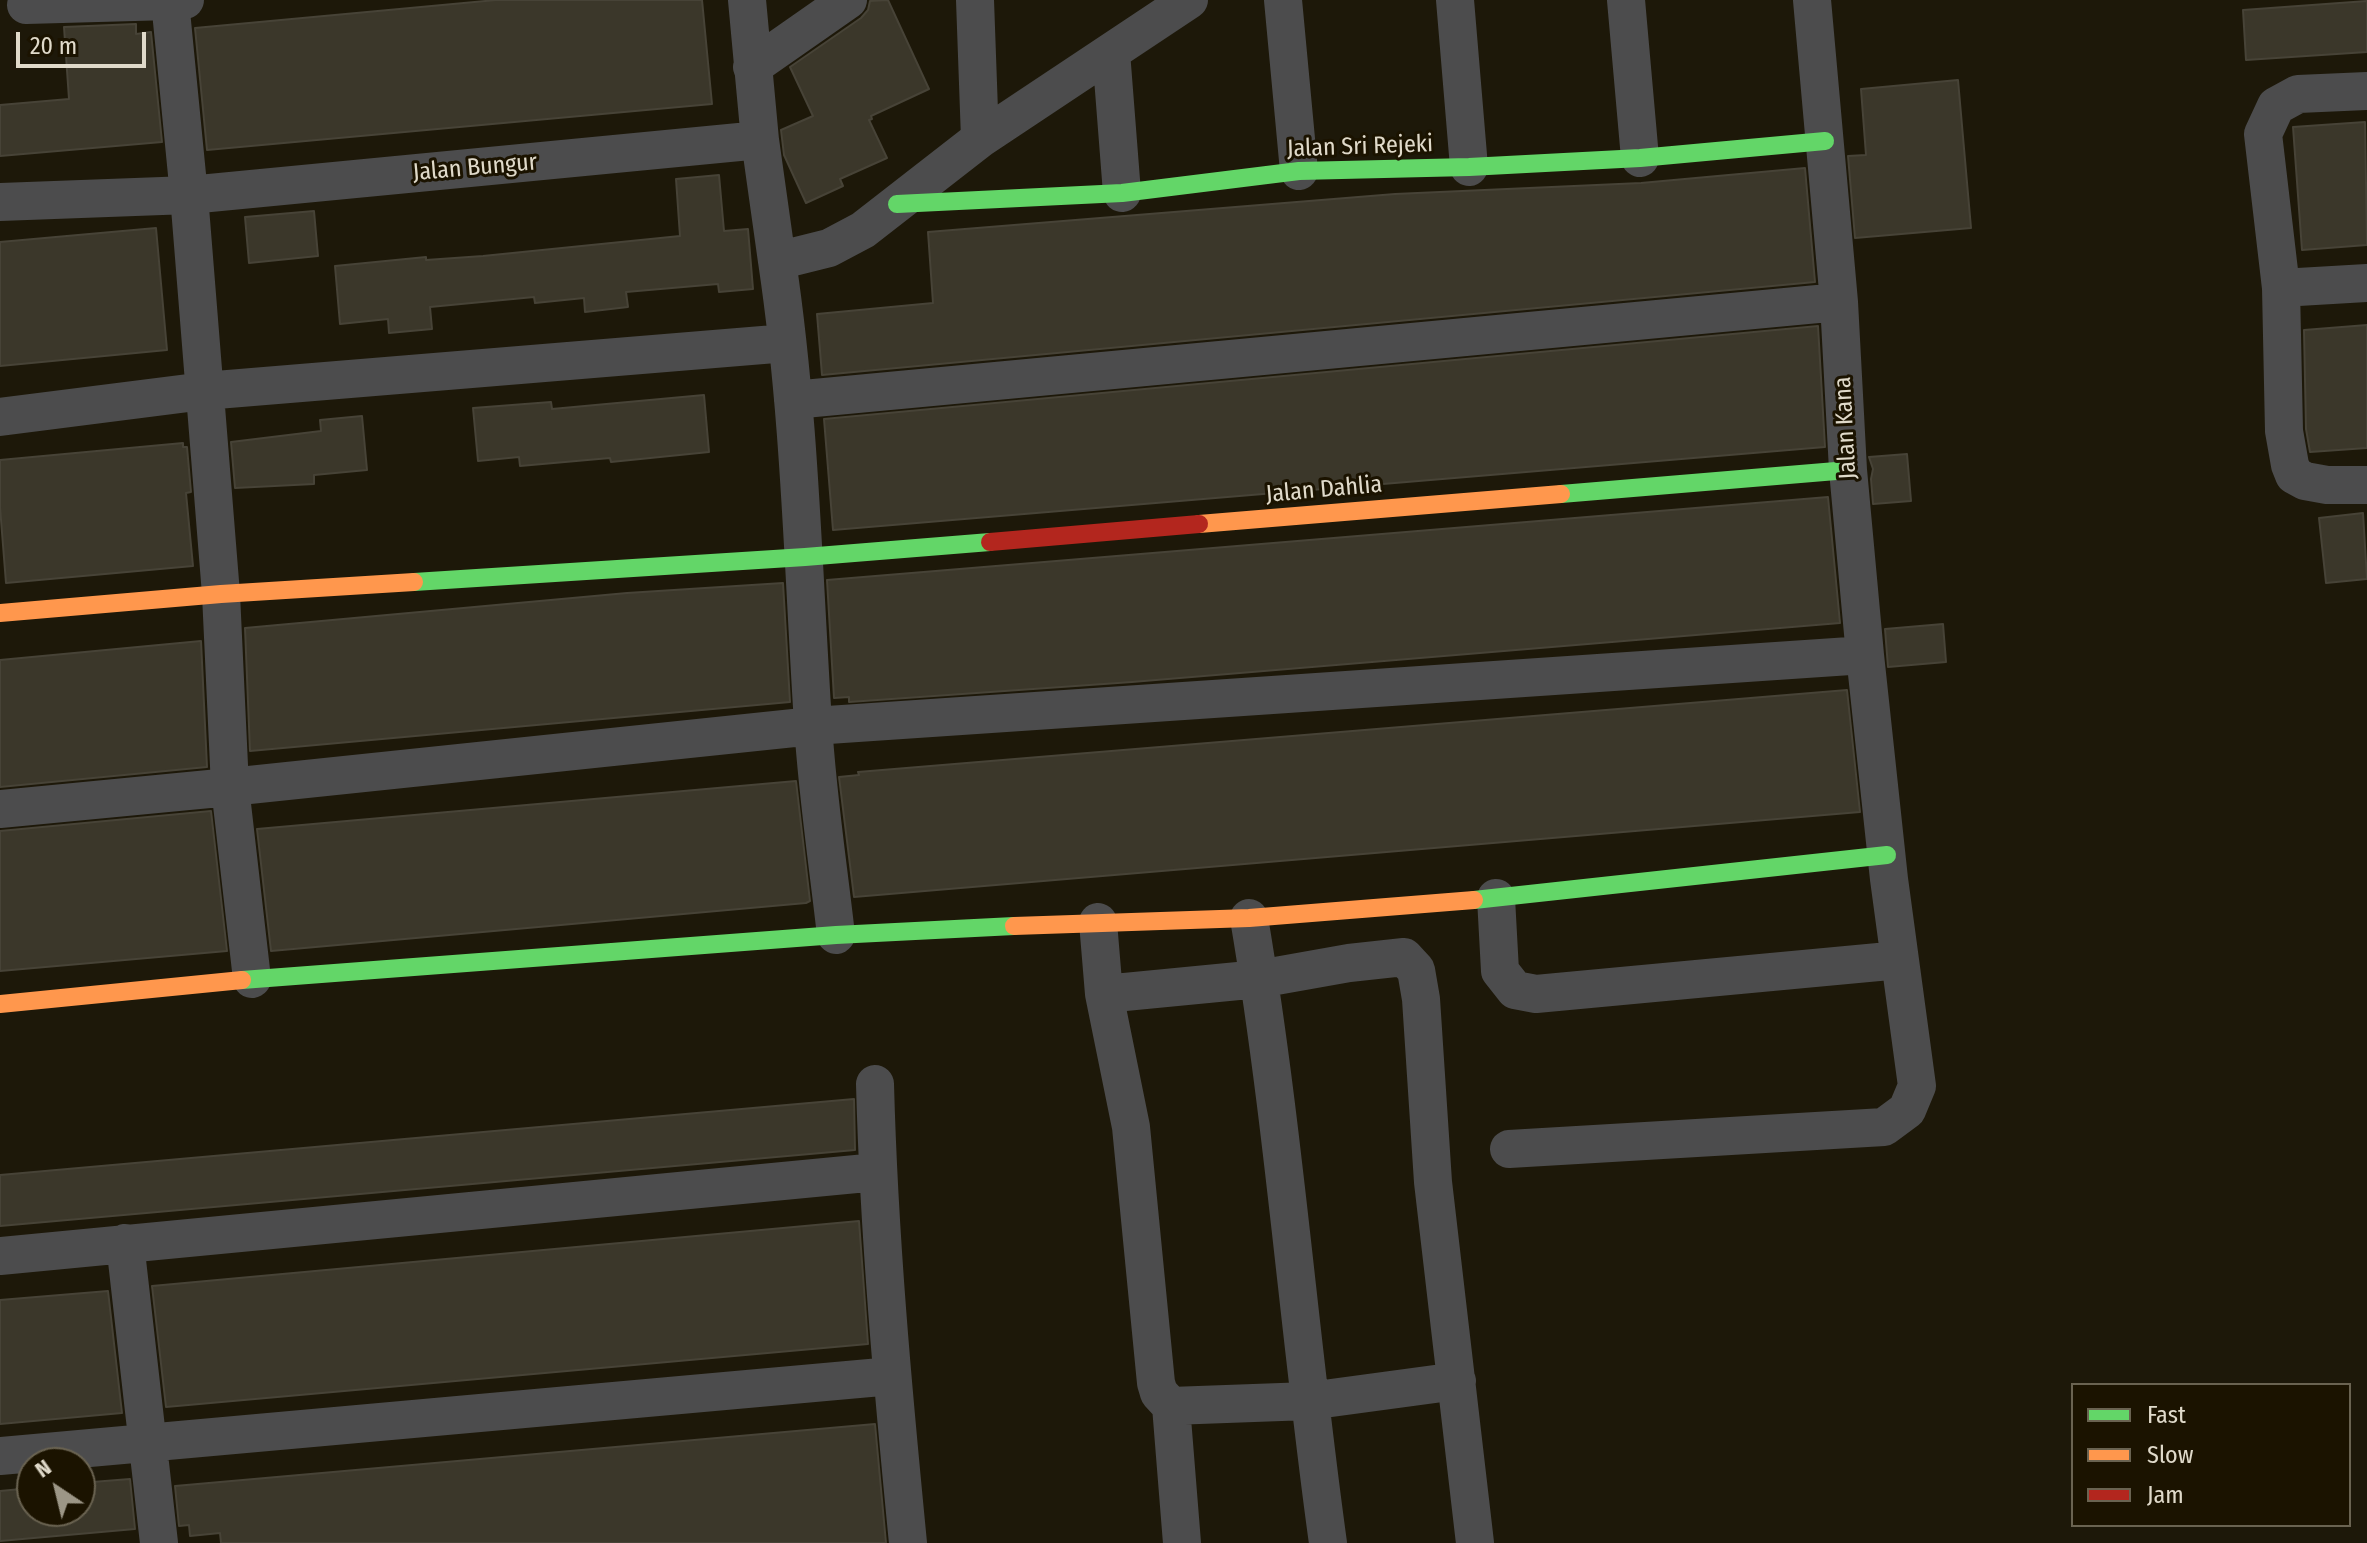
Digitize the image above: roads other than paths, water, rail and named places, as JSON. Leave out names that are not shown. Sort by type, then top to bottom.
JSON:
[{"type":"street","points":[[747,0],[760,140],[793,400],[813,726],[836,935]]},
{"type":"street","points":[[752,67],[848,0]]},
{"type":"street","points":[[975,0],[980,139]]},
{"type":"street","points":[[777,261],[829,248],[863,230],[980,139],[1189,0]]},
{"type":"street","points":[[1283,0],[1299,171]]},
{"type":"street","points":[[1455,0],[1469,167]]},
{"type":"street","points":[[1626,0],[1640,158]]},
{"type":"street","name":"Jalan Kana","points":[[1509,1149],[1884,1127],[1907,1110],[1917,1086],[1865,655],[1848,470],[1839,302],[1812,0]]},
{"type":"street","points":[[26,5],[178,1],[189,195],[221,594],[230,787],[252,979]]},
{"type":"street","points":[[1111,52],[1122,193]]},
{"type":"street","points":[[2367,91],[2298,94],[2276,106],[2263,134],[2281,288],[2287,453],[2294,475],[2305,481],[2327,485],[2367,485]]},
{"type":"street","name":"Jalan Bungur","points":[[0,202],[189,195],[760,140]]},
{"type":"street","name":"Jalan Sri Rejeki","points":[[897,204],[1122,193],[1299,171],[1469,167],[1640,158],[1825,141]]},
{"type":"street","points":[[2281,288],[2367,283]]},
{"type":"street","points":[[793,400],[1839,302]]},
{"type":"street","points":[[0,417],[204,391],[787,343]]},
{"type":"street","name":"Jalan Dahlia","points":[[0,613],[221,594],[805,557],[1848,470]]},
{"type":"street","points":[[0,809],[813,726],[1865,655]]},
{"type":"street","points":[[0,1004],[252,979],[836,935],[1249,918],[1496,898],[1887,855]]},
{"type":"street","points":[[1496,898],[1500,971],[1515,990],[1536,994],[1900,960]]},
{"type":"street","points":[[1249,918],[1284,1169],[1328,1543]]},
{"type":"street","points":[[1098,922],[1104,994],[1131,1127],[1156,1383],[1159,1393],[1171,1406],[1182,1543]]},
{"type":"street","points":[[1104,994],[1259,979],[1404,957],[1416,970],[1421,999],[1433,1182],[1475,1543]]},
{"type":"street","points":[[875,1084],[877,1172],[908,1543]]},
{"type":"street","points":[[0,1256],[877,1172]]},
{"type":"street","points":[[125,1243],[159,1543]]},
{"type":"street","points":[[0,1456],[892,1376]]},
{"type":"street","points":[[1171,1406],[1309,1401],[1457,1381]]}]
